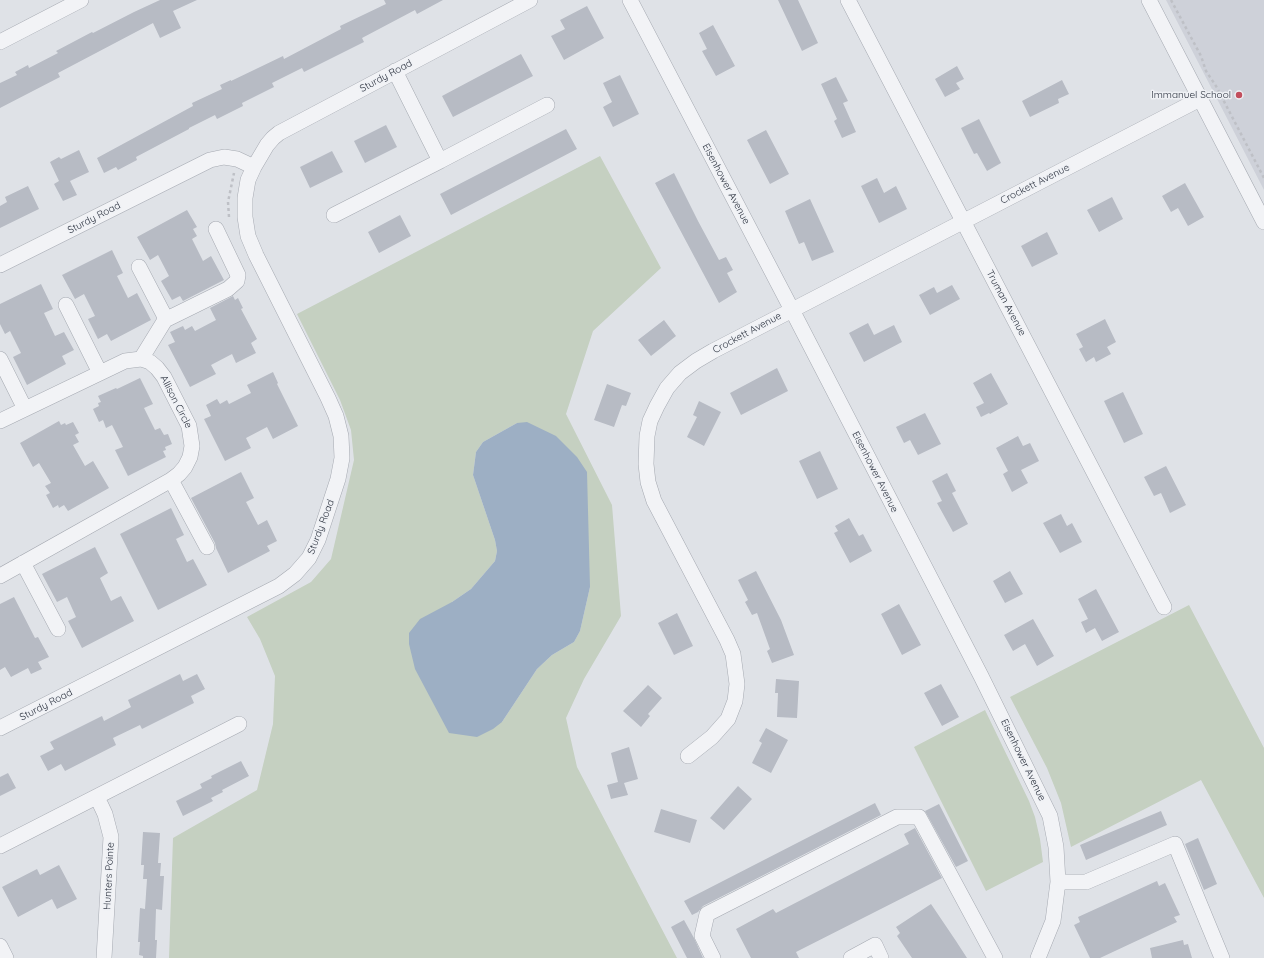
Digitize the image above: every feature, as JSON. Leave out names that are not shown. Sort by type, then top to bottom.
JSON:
[{"type":"street","points":[[0,42],[81,0]]},
{"type":"street","name":"Sturdy Road","points":[[0,728],[279,586],[295,574],[309,558],[318,540],[338,479],[342,458],[341,436],[336,416],[328,398],[256,255],[248,236],[245,217],[245,198],[248,180],[267,145],[280,133],[530,0]]},
{"type":"street","name":"Eisenhower Avenue","points":[[630,0],[977,669],[1050,816],[1056,847],[1058,882],[1053,922],[1038,958]]},
{"type":"street","name":"Truman Avenue","points":[[848,0],[1164,607]]},
{"type":"street","points":[[1149,0],[1264,222]]},
{"type":"street","points":[[395,71],[440,161]]},
{"type":"street","name":"Crockett Avenue","points":[[688,756],[712,736],[728,719],[735,701],[737,684],[733,654],[727,640],[654,501],[648,482],[646,450],[650,421],[667,388],[680,373],[713,351],[1200,99]]},
{"type":"street","points":[[334,215],[547,105]]},
{"type":"street","name":"Sturdy Road","points":[[0,265],[210,160],[224,157],[239,160],[254,167]]},
{"type":"street","points":[[0,421],[124,361],[141,359],[165,320],[233,286],[237,281],[238,275],[216,229]]},
{"type":"street","points":[[139,267],[164,315],[165,320]]},
{"type":"street","points":[[66,305],[100,373]]},
{"type":"street","points":[[0,359],[24,409]]},
{"type":"street","name":"Allison Circle","points":[[0,576],[170,480],[179,474],[185,466],[190,457],[192,446],[192,436],[189,426],[164,377],[154,365],[141,359]]},
{"type":"street","points":[[170,480],[207,547]]},
{"type":"street","points":[[23,563],[58,629]]},
{"type":"street","points":[[0,846],[239,724]]},
{"type":"street","name":"Hunters Pointe","points":[[97,797],[105,814],[111,838],[104,958]]},
{"type":"street","points":[[713,958],[702,936],[707,914],[897,817],[919,817],[995,958]]},
{"type":"street","points":[[1058,882],[1086,882],[1175,844],[1222,958]]},
{"type":"street","points":[[850,958],[874,945],[881,958]]},
{"type":"street","points":[[0,946],[6,958]]},
{"type":"path","points":[[1172,0],[1201,56],[1206,71],[1216,86],[1264,178]]},
{"type":"path","points":[[230,222],[228,202],[232,177],[239,160]]},
{"type":"shaded area","name":"Immanuel School","points":[[1166,0],[1264,0],[1264,190]]},
{"type":"green space","points":[[600,156],[661,268],[593,331],[566,414],[612,505],[621,616],[584,679],[566,718],[577,767],[677,958],[169,958],[173,838],[257,790],[273,724],[275,676],[260,639],[247,617],[311,582],[331,559],[354,460],[351,430],[340,400],[297,314]],"holes":[[[517,423],[590,587],[580,631],[574,642],[552,655],[537,669],[502,722],[452,602],[471,589],[495,561],[497,551],[495,540],[473,475],[476,452],[483,442]]]},
{"type":"green space","points":[[1189,605],[1264,748],[1264,898],[1201,780],[1071,847],[1061,803],[1047,768],[1010,697]]},
{"type":"green space","points":[[985,710],[1029,801],[1035,817],[1043,862],[986,891],[914,747]]},
{"type":"water","points":[[527,422],[556,436],[577,457],[587,472],[590,587],[580,631],[574,642],[552,655],[537,669],[502,722],[493,729],[477,737],[449,733],[415,669],[409,644],[409,633],[420,619],[452,602],[471,589],[495,561],[497,551],[495,540],[473,475],[476,452],[483,442],[517,423]]},
{"type":"building","points":[[160,0],[197,0],[173,11],[181,28],[160,38],[153,23],[58,73],[60,77],[0,108],[0,83],[17,75],[15,72],[28,65],[29,68],[58,53],[56,51],[92,32],[93,33]]},
{"type":"building","points":[[384,0],[443,0],[417,14],[415,10],[362,38],[364,42],[304,72],[302,68],[272,83],[274,87],[242,103],[243,106],[217,119],[215,115],[136,157],[137,160],[118,170],[116,167],[104,173],[97,158],[193,106],[192,103],[222,89],[220,85],[283,56],[284,59],[341,29],[340,26],[386,4]]},
{"type":"building","points":[[778,0],[798,0],[818,43],[802,51]]},
{"type":"building","points":[[587,6],[604,38],[564,60],[551,36],[565,29],[560,20]]},
{"type":"building","points":[[713,25],[735,66],[716,76],[702,51],[707,49],[699,33]]},
{"type":"building","points":[[521,54],[533,76],[453,117],[442,96]]},
{"type":"building","points":[[957,66],[964,79],[956,83],[960,89],[945,97],[935,79]]},
{"type":"building","points":[[620,75],[639,114],[613,127],[603,107],[612,102],[603,83]]},
{"type":"building","points":[[836,77],[848,101],[843,103],[856,132],[842,138],[834,121],[837,119],[821,84]]},
{"type":"building","points":[[1062,80],[1069,94],[1058,99],[1059,103],[1030,117],[1022,101]]},
{"type":"building","points":[[979,119],[1001,163],[987,171],[977,153],[974,154],[961,128]]},
{"type":"building","points":[[386,125],[397,147],[365,163],[354,141]]},
{"type":"building","points":[[566,129],[577,149],[451,215],[440,194]]},
{"type":"building","points":[[766,130],[789,174],[770,184],[747,140]]},
{"type":"building","points":[[79,150],[89,172],[70,181],[77,195],[63,201],[54,184],[59,181],[50,162],[59,157],[61,159]]},
{"type":"building","points":[[332,151],[343,172],[310,188],[300,167]]},
{"type":"building","points":[[674,173],[719,260],[726,257],[733,270],[727,273],[737,292],[719,303],[655,183]]},
{"type":"building","points":[[877,178],[884,193],[896,186],[907,209],[879,223],[861,186]]},
{"type":"building","points":[[1185,183],[1204,217],[1188,226],[1178,208],[1171,212],[1162,196]]},
{"type":"building","points":[[28,186],[39,209],[0,228],[0,206],[7,202],[5,197]]},
{"type":"building","points":[[1112,197],[1123,219],[1099,232],[1087,210]]},
{"type":"building","points":[[810,199],[834,252],[812,261],[804,242],[799,244],[785,211]]},
{"type":"building","points":[[187,210],[197,227],[193,229],[197,236],[192,239],[203,261],[211,256],[224,280],[183,301],[180,296],[172,300],[161,281],[169,276],[158,255],[150,260],[137,237]]},
{"type":"building","points":[[400,215],[411,236],[379,253],[368,232]]},
{"type":"building","points":[[1047,232],[1058,254],[1032,267],[1021,246]]},
{"type":"building","points":[[112,250],[123,273],[117,276],[128,298],[137,293],[151,320],[111,341],[107,334],[98,339],[88,319],[95,316],[84,294],[75,299],[62,275]]},
{"type":"building","points":[[41,284],[53,309],[44,313],[55,336],[64,332],[74,350],[62,356],[66,364],[27,385],[13,357],[21,353],[10,331],[5,334],[0,324],[0,304]]},
{"type":"building","points":[[952,285],[960,299],[930,315],[919,295],[934,287],[937,293]]},
{"type":"building","points":[[233,296],[235,300],[238,298],[243,308],[241,309],[257,339],[251,343],[256,353],[236,363],[232,354],[211,365],[216,374],[190,387],[168,345],[175,342],[170,332],[183,326],[185,330],[192,326],[195,331],[216,320],[210,308]]},
{"type":"building","points":[[1105,319],[1116,342],[1107,347],[1111,354],[1096,362],[1094,357],[1086,362],[1079,349],[1083,347],[1076,334]]},
{"type":"building","points":[[664,320],[676,336],[651,356],[638,340]]},
{"type":"building","points":[[868,323],[874,335],[894,325],[902,342],[864,362],[849,333]]},
{"type":"building","points":[[777,368],[788,391],[741,415],[730,393]]},
{"type":"building","points":[[273,372],[278,383],[277,384],[298,426],[273,439],[267,427],[246,438],[251,448],[225,461],[204,419],[211,416],[206,405],[217,399],[220,404],[227,400],[229,404],[251,393],[247,385]]},
{"type":"building","points":[[991,373],[1008,404],[990,414],[989,413],[981,417],[976,407],[984,403],[973,383]]},
{"type":"building","points":[[140,378],[153,404],[144,408],[155,430],[160,428],[164,435],[168,434],[172,444],[165,447],[166,450],[163,451],[166,457],[128,476],[115,450],[123,447],[112,425],[106,428],[103,420],[99,422],[93,409],[99,406],[98,403],[101,402],[98,396]]},
{"type":"building","points":[[607,384],[631,393],[626,406],[622,405],[614,427],[594,420]]},
{"type":"building","points":[[1123,392],[1143,434],[1124,443],[1104,401]]},
{"type":"building","points":[[699,401],[721,412],[704,446],[687,437],[697,417],[693,415]]},
{"type":"building","points":[[925,413],[941,444],[918,455],[910,440],[904,443],[896,427]]},
{"type":"building","points":[[59,421],[61,425],[65,423],[66,425],[73,422],[79,433],[75,435],[79,442],[73,445],[85,466],[93,461],[109,488],[68,511],[64,505],[59,508],[58,505],[53,508],[46,495],[50,493],[45,486],[51,483],[39,463],[33,467],[20,443]]},
{"type":"building","points":[[1018,436],[1023,446],[1030,443],[1039,461],[1021,470],[1028,483],[1012,492],[1003,474],[1008,471],[996,448]]},
{"type":"building","points":[[820,451],[838,489],[817,499],[799,461]]},
{"type":"building","points":[[1166,466],[1186,505],[1170,513],[1161,493],[1154,496],[1144,477]]},
{"type":"building","points":[[241,472],[254,498],[246,502],[258,525],[267,520],[277,541],[267,546],[270,551],[228,573],[215,543],[191,498]]},
{"type":"building","points":[[947,473],[956,491],[952,493],[968,524],[953,532],[937,503],[942,501],[932,481]]},
{"type":"building","points":[[171,508],[184,535],[176,539],[187,562],[193,559],[207,585],[158,610],[120,534]]},
{"type":"building","points":[[1061,514],[1067,526],[1072,523],[1082,542],[1060,553],[1043,523]]},
{"type":"building","points":[[849,518],[859,536],[863,534],[872,551],[850,563],[834,533],[838,531],[835,526]]},
{"type":"building","points":[[95,547],[108,573],[100,578],[111,601],[121,596],[134,621],[82,648],[68,621],[76,617],[67,597],[57,602],[42,574]]},
{"type":"building","points":[[756,571],[781,620],[794,655],[772,663],[767,651],[770,649],[757,613],[752,615],[745,602],[748,600],[738,580]]},
{"type":"building","points":[[1010,571],[1023,594],[1005,603],[993,581]]},
{"type":"building","points":[[1096,589],[1119,632],[1102,641],[1095,628],[1086,633],[1081,622],[1088,619],[1078,599]]},
{"type":"building","points":[[14,597],[35,638],[38,637],[49,657],[38,662],[42,669],[31,674],[28,668],[11,677],[5,667],[0,670],[0,604]]},
{"type":"building","points":[[899,604],[921,645],[902,655],[881,614]]},
{"type":"building","points":[[677,613],[693,646],[674,655],[658,623]]},
{"type":"building","points":[[1033,619],[1054,656],[1037,666],[1025,644],[1013,651],[1004,635]]},
{"type":"building","points":[[180,674],[183,681],[197,674],[205,689],[191,696],[194,703],[142,729],[140,725],[113,738],[116,745],[65,771],[61,764],[48,771],[40,756],[54,749],[50,742],[102,716],[104,721],[131,707],[128,700]]},
{"type":"building","points":[[776,679],[799,681],[797,718],[777,717],[778,693],[775,693]]},
{"type":"building","points":[[941,684],[959,717],[942,726],[924,693]]},
{"type":"building","points":[[648,685],[662,698],[648,714],[650,716],[641,727],[623,711]]},
{"type":"building","points":[[766,728],[788,740],[771,773],[752,763],[762,743],[759,741]]},
{"type":"building","points":[[629,747],[638,779],[624,783],[628,795],[611,799],[607,785],[618,782],[611,753]]},
{"type":"building","points":[[241,761],[249,776],[222,790],[223,792],[211,798],[213,801],[183,816],[176,801],[202,788],[200,784],[212,778],[211,776]]},
{"type":"building","points":[[8,773],[16,788],[0,796],[0,777]]},
{"type":"building","points":[[738,786],[752,799],[724,830],[710,818]]},
{"type":"building","points":[[875,803],[881,815],[703,906],[698,912],[692,915],[684,901]]},
{"type":"building","points":[[939,804],[968,861],[956,867],[925,811]]},
{"type":"building","points":[[661,809],[697,820],[690,843],[654,832]]},
{"type":"building","points":[[1161,811],[1167,825],[1086,860],[1080,845]]},
{"type":"building","points":[[915,828],[942,878],[796,952],[799,958],[751,958],[736,929],[773,909],[776,913],[909,844],[904,834]]},
{"type":"building","points":[[143,832],[160,833],[158,863],[161,863],[160,876],[164,876],[162,910],[156,909],[156,958],[143,958],[143,956],[139,955],[140,942],[138,942],[140,908],[145,909],[147,879],[143,879],[144,865],[141,865]]},
{"type":"building","points":[[1198,838],[1217,884],[1204,890],[1185,844]]},
{"type":"building","points":[[59,865],[77,899],[57,909],[52,899],[18,917],[2,887],[37,869],[40,875]]},
{"type":"building","points":[[1157,881],[1159,886],[1165,883],[1180,915],[1174,917],[1177,922],[1100,958],[1090,958],[1074,925],[1080,922],[1078,917]]},
{"type":"building","points":[[931,904],[967,958],[912,958],[897,936],[900,933],[896,927]]},
{"type":"building","points":[[684,920],[703,958],[687,958],[671,927]]},
{"type":"building","points":[[1183,940],[1184,945],[1188,944],[1192,958],[1152,958],[1150,948]]},
{"type":"place","name":"Immanuel School","points":[[1239,95]]}]
